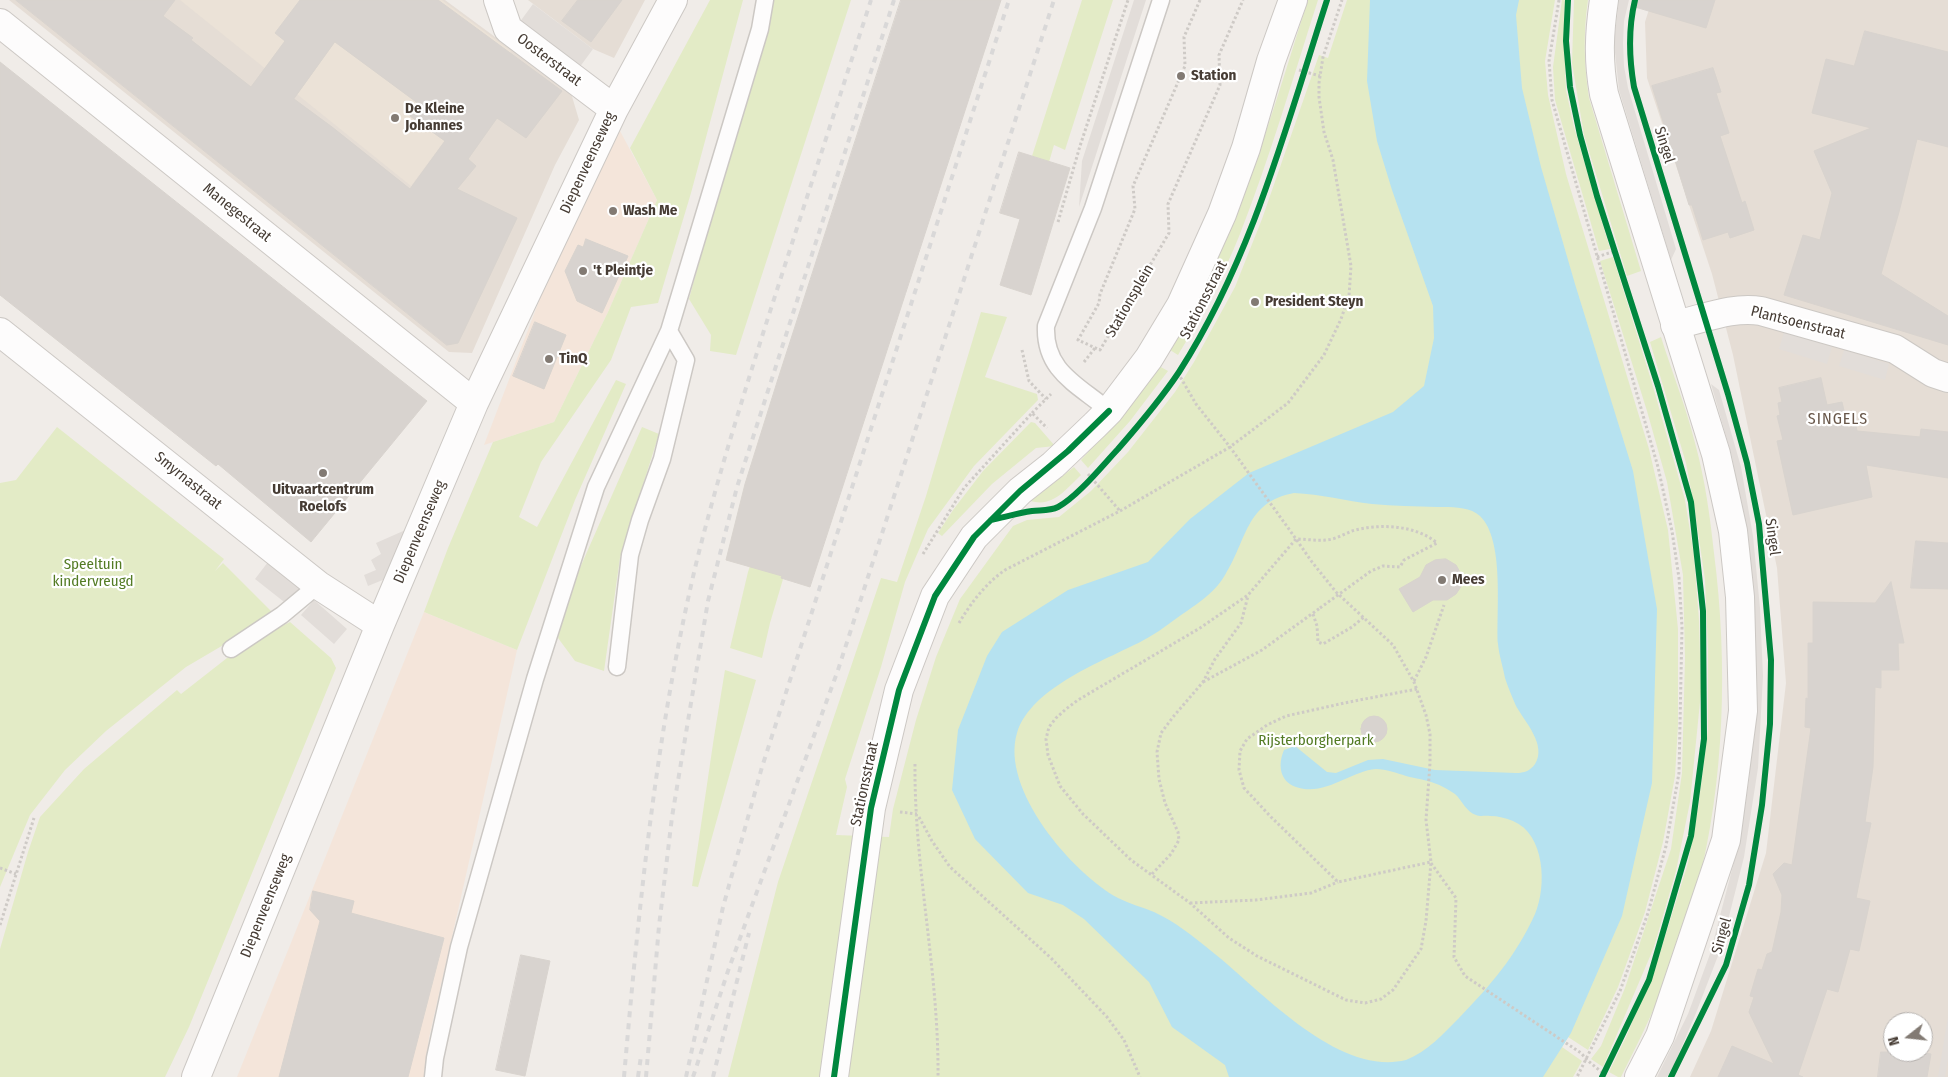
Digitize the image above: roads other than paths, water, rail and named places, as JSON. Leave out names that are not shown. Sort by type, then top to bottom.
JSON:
[{"type":"street","name":"Oosterstraat","points":[[498,0],[508,29],[614,108]]},
{"type":"street","name":"Diepenveenseweg","points":[[196,1077],[380,624],[474,403],[614,108],[673,0]]},
{"type":"street","name":"Stationsstraat","points":[[834,1077],[871,808],[899,690],[935,596],[974,537],[1020,491],[1068,451],[1109,411],[1149,358],[1181,305],[1218,222],[1246,148],[1292,0]]},
{"type":"street","name":"Singel","points":[[1604,0],[1599,44],[1604,94],[1716,454],[1733,531],[1740,597],[1743,711],[1726,840],[1660,1036],[1639,1077]]},
{"type":"street","name":"Manegestraat","points":[[0,23],[474,403]]},
{"type":"street","name":"Plantsoenstraat","points":[[1676,325],[1735,310],[1761,311],[1894,349],[1933,373],[1948,378]]},
{"type":"street","name":"Smyrnastraat","points":[[0,332],[318,585],[380,624]]},
{"type":"lane","points":[[433,1077],[435,1058],[459,947],[535,679],[596,487],[669,331],[760,29],[765,0]]},
{"type":"lane","points":[[1109,411],[1068,378],[1054,363],[1048,352],[1046,326],[1093,208],[1161,0]]},
{"type":"lane","points":[[617,667],[630,555],[640,520],[662,460],[686,360],[669,331]]},
{"type":"lane","points":[[231,649],[282,615],[318,585]]},
{"type":"water","points":[[1370,0],[1519,0],[1516,15],[1522,88],[1541,167],[1633,471],[1657,609],[1652,783],[1622,916],[1571,1033],[1543,1077],[1229,1077],[1225,1065],[1172,1027],[1149,982],[1084,919],[1063,905],[1028,893],[975,839],[952,790],[958,730],[987,656],[1002,632],[1068,590],[1148,562],[1190,519],[1249,473],[1393,412],[1424,386],[1434,338],[1433,306],[1392,190],[1377,141],[1367,81]],"holes":[[[1294,493],[1372,504],[1459,508],[1470,510],[1480,516],[1488,527],[1496,559],[1498,577],[1498,644],[1505,678],[1516,706],[1537,742],[1538,757],[1535,764],[1522,773],[1435,770],[1383,759],[1368,760],[1336,773],[1327,772],[1295,746],[1284,750],[1281,772],[1286,781],[1296,787],[1317,789],[1366,771],[1376,769],[1391,771],[1442,786],[1455,794],[1467,809],[1476,815],[1499,817],[1513,821],[1524,828],[1532,837],[1537,849],[1542,876],[1539,902],[1528,929],[1511,957],[1492,982],[1441,1036],[1428,1047],[1406,1060],[1379,1062],[1353,1055],[1326,1043],[1300,1026],[1230,966],[1183,929],[1154,912],[1118,898],[1100,886],[1080,870],[1061,850],[1029,803],[1019,779],[1015,755],[1017,733],[1025,717],[1037,702],[1070,677],[1154,634],[1203,599],[1213,591],[1225,575],[1256,514],[1278,498]]]},
{"type":"railway","points":[[624,1077],[651,819],[670,691],[696,564],[720,473],[747,383],[871,0]]},
{"type":"railway","points":[[646,1077],[659,926],[672,817],[708,601],[737,487],[894,0]]},
{"type":"railway","points":[[686,1077],[723,907],[762,767],[1009,0]]},
{"type":"railway","points":[[693,1077],[728,971],[838,670],[1054,0]]},
{"type":"railway","points":[[713,1077],[749,933]]},
{"type":"railway","points":[[638,1077],[641,1056]]},
{"type":"place","name":"Station","points":[[1181,76]]},
{"type":"place","name":"De Kleine Johannes","points":[[395,118]]},
{"type":"place","name":"Wash Me","points":[[613,211]]},
{"type":"place","name":"'t Pleintje","points":[[583,271]]},
{"type":"place","name":"President Steyn","points":[[1255,302]]},
{"type":"place","name":"TinQ","points":[[549,359]]},
{"type":"place","name":"Uitvaartcentrum Roelofs","points":[[323,473]]},
{"type":"place","name":"Mees","points":[[1442,580]]},
{"type":"district","name":"SINGELS","points":[[1838,420]]},
{"type":"park label","name":"Speeltuin kindervreugd","points":[[93,574]]},
{"type":"park label","name":"Rijsterborgherpark","points":[[1316,741]]}]
